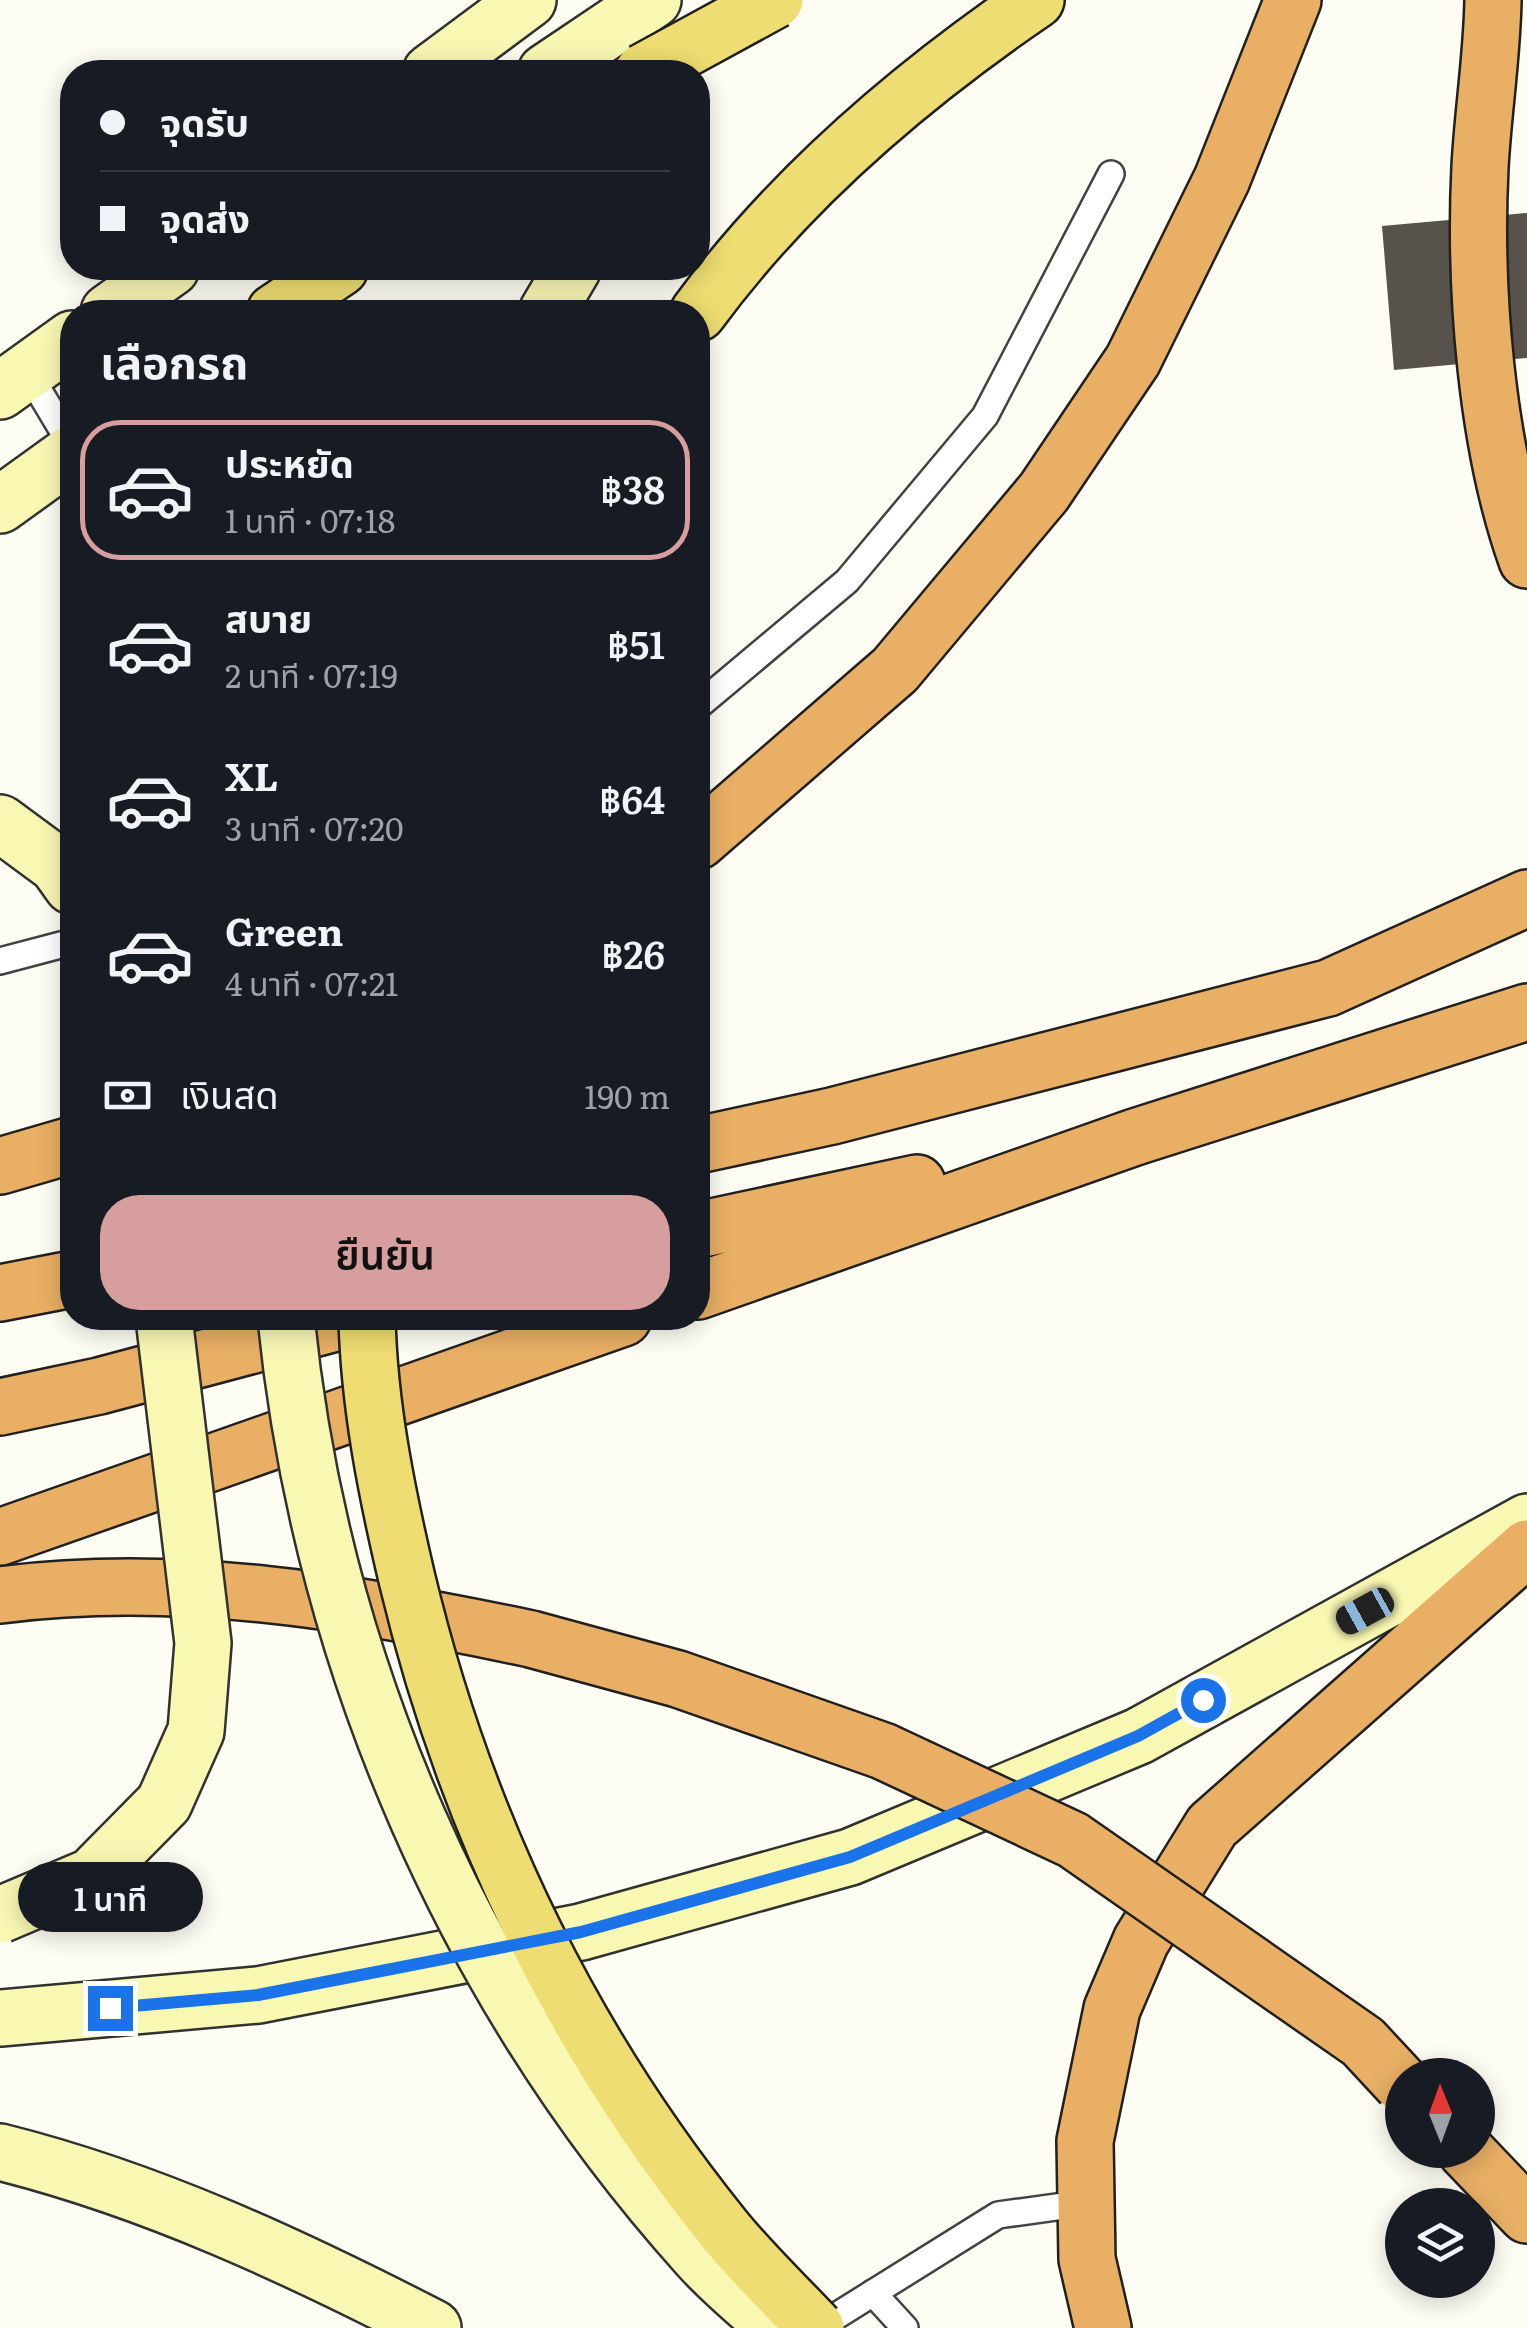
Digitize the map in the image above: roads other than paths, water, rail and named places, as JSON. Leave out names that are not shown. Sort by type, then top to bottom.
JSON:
[{"type":"highway","points":[[710,830],[895,670],[1044,492],[1134,360],[1222,179],[1293,0]]},
{"type":"highway","points":[[1493,0],[1491,73],[1480,163],[1480,278],[1498,462],[1527,560]]},
{"type":"highway","points":[[710,1142],[832,1116],[1328,988],[1527,898]]},
{"type":"highway","points":[[710,1287],[1135,1136],[1527,1012]]},
{"type":"highway","points":[[710,1227],[1135,1136]]},
{"type":"highway","points":[[0,1170],[60,1149]]},
{"type":"highway","points":[[0,1293],[60,1281]]},
{"type":"highway","points":[[0,1408],[309,1330]]},
{"type":"highway","points":[[0,1537],[588,1330]]},
{"type":"highway","points":[[1103,2328],[1088,2260],[1085,2141],[1112,2008],[1141,1941],[1212,1826],[1527,1548]]},
{"type":"highway","points":[[0,1596],[92,1589],[241,1592],[392,1610],[530,1639],[678,1679],[883,1751],[1073,1840],[1363,2042],[1385,2066]]},
{"type":"highway","points":[[1482,2168],[1527,2215]]},
{"type":"main road","points":[[447,60],[528,0]]},
{"type":"main road","points":[[564,60],[653,0]]},
{"type":"main road","points":[[691,60],[726,0]]},
{"type":"main road","points":[[665,60],[775,0]]},
{"type":"main road","points":[[709,300],[823,171],[949,60],[1036,0]]},
{"type":"main road","points":[[126,300],[154,280]]},
{"type":"main road","points":[[262,300],[287,280]]},
{"type":"main road","points":[[293,300],[322,280]]},
{"type":"main road","points":[[14,381],[60,347]]},
{"type":"main road","points":[[0,505],[60,459]]},
{"type":"main road","points":[[0,824],[60,870]]},
{"type":"main road","points":[[0,1915],[92,1876],[164,1803],[196,1731],[204,1643],[165,1330]]},
{"type":"main road","points":[[287,1330],[292,1384],[324,1542],[364,1683],[433,1858],[507,1999],[616,2156],[700,2259],[776,2328]]},
{"type":"main road","points":[[368,1330],[368,1360],[388,1500],[428,1664],[488,1837],[552,1972],[646,2128],[725,2231],[817,2328]]},
{"type":"main road","points":[[0,2018],[258,1995],[581,1932],[850,1857],[1138,1736],[1527,1522]]},
{"type":"main road","points":[[0,2152],[55,2166],[291,2255],[434,2328]]},
{"type":"lane","points":[[710,696],[847,581],[985,416],[1110,174]]},
{"type":"lane","points":[[14,381],[60,436]]},
{"type":"lane","points":[[0,961],[60,945]]},
{"type":"lane","points":[[817,2328],[998,2215],[1085,2204]]},
{"type":"lane","points":[[873,2293],[904,2328]]}]
